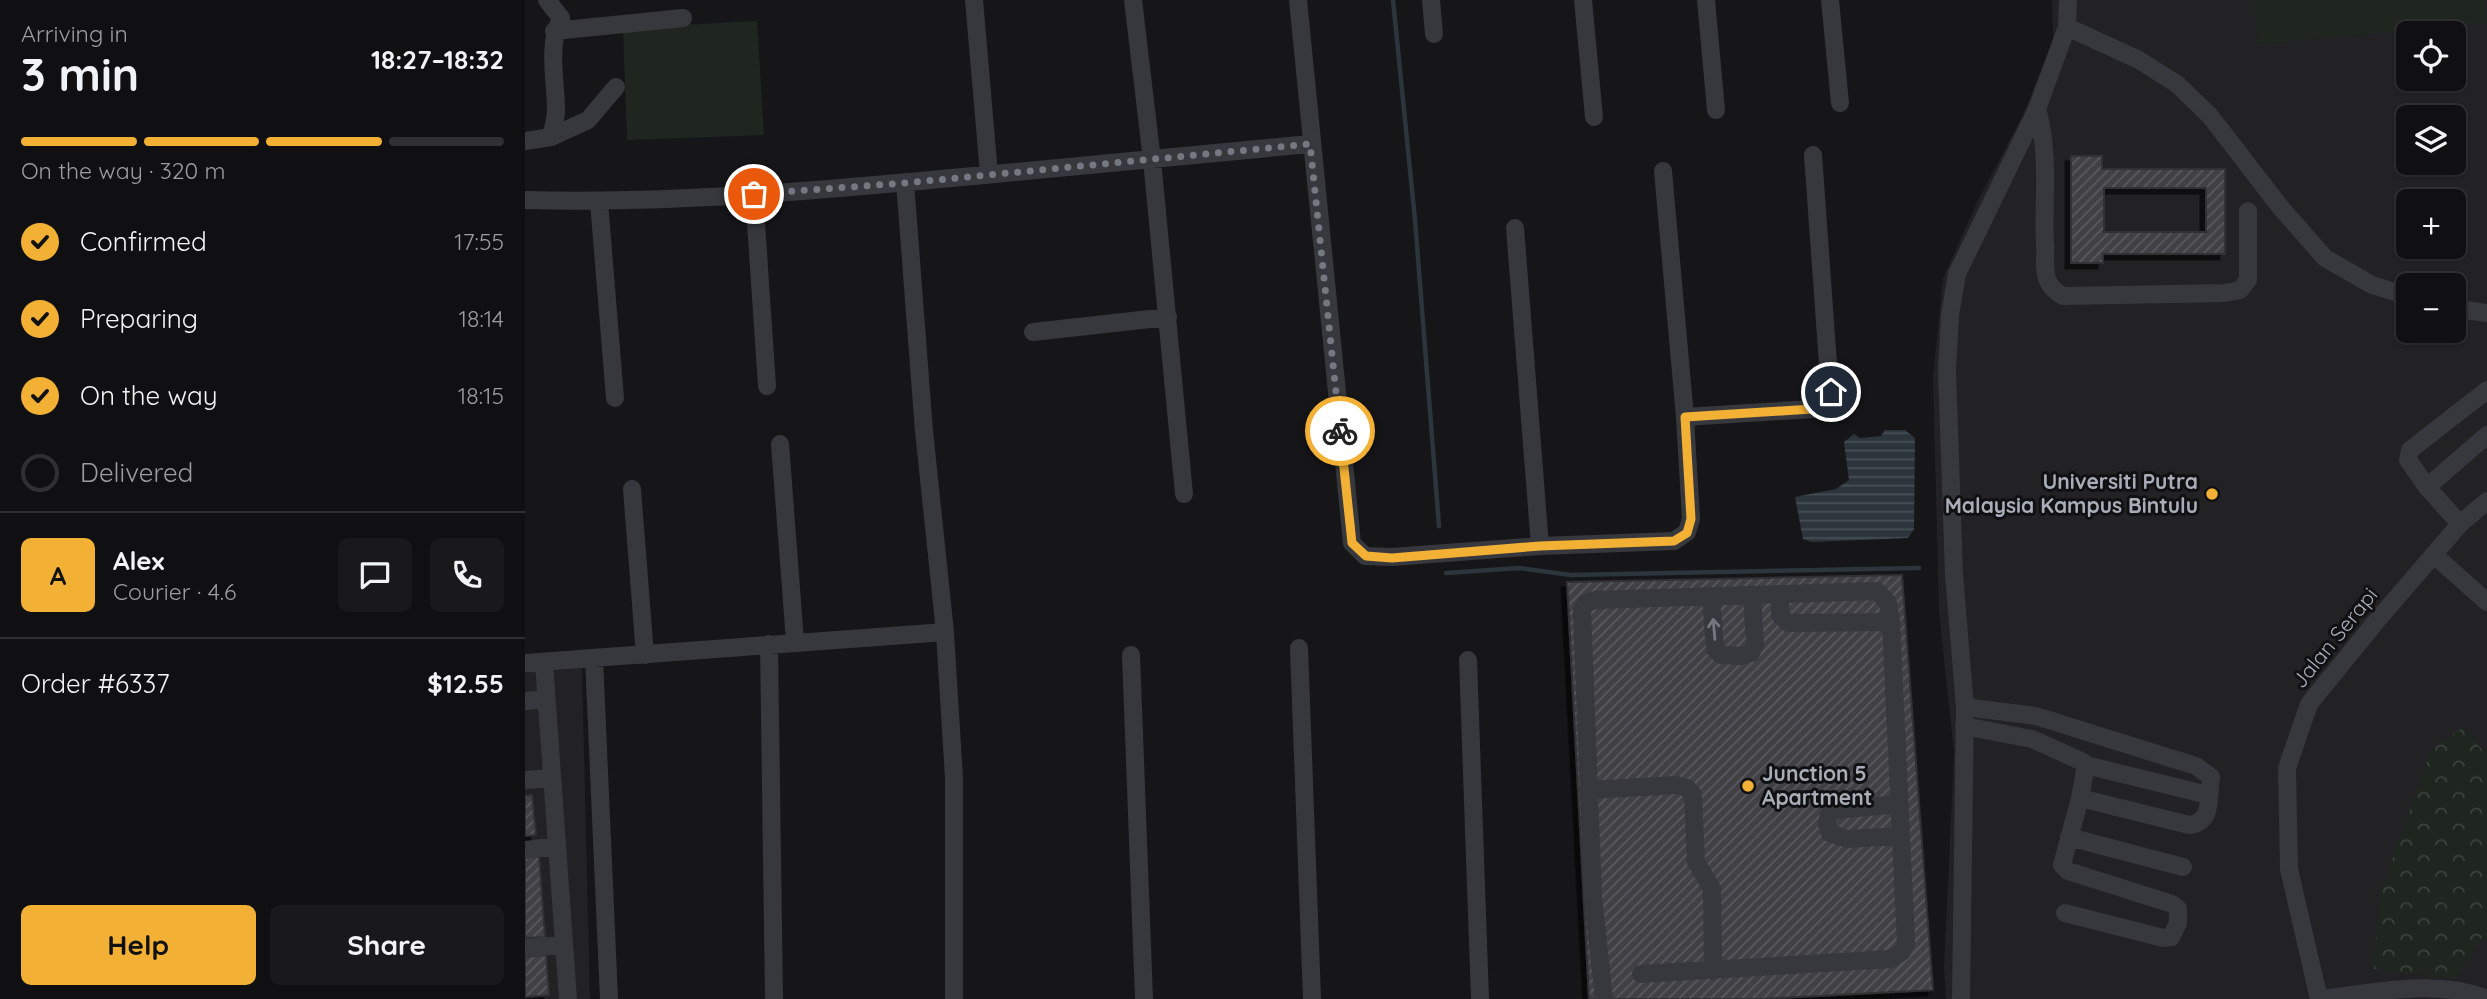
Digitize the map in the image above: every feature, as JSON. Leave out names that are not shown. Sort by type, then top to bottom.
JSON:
[{"type":"street","points":[[547,0],[561,18],[554,31],[552,71],[556,112],[551,137]]},
{"type":"street","points":[[974,0],[989,174]]},
{"type":"street","points":[[1133,0],[1152,160],[1184,494]]},
{"type":"street","points":[[1298,0],[1310,144],[1352,543],[1366,556],[1392,558],[1540,546],[1674,541],[1687,533],[1691,519],[1685,417],[1663,171]]},
{"type":"street","points":[[1431,0],[1434,34]]},
{"type":"street","points":[[1583,0],[1594,117]]},
{"type":"street","points":[[1706,0],[1716,110]]},
{"type":"street","points":[[1830,0],[1840,103]]},
{"type":"street","points":[[1961,999],[1965,707],[1953,547],[1947,371],[1950,315],[1957,274],[2037,109],[2067,27],[2068,0]]},
{"type":"street","points":[[554,31],[683,18]]},
{"type":"street","points":[[2067,27],[2139,60],[2177,84],[2210,116],[2281,208],[2325,258],[2372,285],[2396,292]]},
{"type":"street","points":[[525,141],[551,137],[588,120],[616,87]]},
{"type":"street","points":[[2037,109],[2044,132],[2046,157],[2044,221],[2047,279],[2055,291],[2063,296],[2225,293],[2240,290],[2248,280],[2248,211]]},
{"type":"street","points":[[525,200],[599,202],[754,194],[905,183],[1310,144]]},
{"type":"street","points":[[1685,417],[1812,409],[1821,404],[1831,392],[1813,155]]},
{"type":"street","points":[[905,183],[924,431],[945,632],[954,778],[954,999]]},
{"type":"street","points":[[754,194],[767,386]]},
{"type":"street","points":[[599,202],[615,398]]},
{"type":"street","points":[[1515,228],[1540,546]]},
{"type":"street","points":[[2466,309],[2487,313]]},
{"type":"street","points":[[1033,332],[1168,317]]},
{"type":"street","points":[[2461,524],[2427,487],[2409,460],[2410,450],[2487,390]]},
{"type":"street","points":[[2427,487],[2487,435]]},
{"type":"street","points":[[780,444],[795,641]]},
{"type":"street","points":[[632,489],[645,655]]},
{"type":"street","name":"Jalan Serapi","points":[[2320,999],[2289,869],[2285,779],[2287,768],[2309,704],[2461,524],[2487,501]]},
{"type":"street","points":[[2434,555],[2487,602]]},
{"type":"street","points":[[1604,999],[1594,896],[1588,790],[1582,610],[1586,603],[1594,600],[1877,591],[1888,603],[1891,622],[1906,943],[1902,951],[1891,958],[1641,974]]},
{"type":"street","points":[[1780,594],[1780,615],[1787,623],[1891,622]]},
{"type":"street","points":[[1711,597],[1715,649],[1721,655],[1731,656],[1751,653],[1755,644],[1752,595]]},
{"type":"street","points":[[525,663],[945,632]]},
{"type":"street","points":[[769,644],[774,999]]},
{"type":"street","points":[[1299,648],[1312,999]]},
{"type":"street","points":[[1132,655],[1144,999]]},
{"type":"street","points":[[594,658],[609,999]]},
{"type":"street","points":[[1468,660],[1480,999]]},
{"type":"street","points":[[544,663],[568,999]]},
{"type":"street","points":[[525,701],[546,699]]},
{"type":"street","points":[[1965,707],[2036,716],[2196,766],[2210,777],[2206,818],[2199,824],[2189,825],[2080,798]]},
{"type":"street","points":[[1964,726],[2032,739],[2086,765],[2208,795]]},
{"type":"street","points":[[2065,913],[2163,938],[2171,937],[2178,923],[2178,909],[2172,904],[2068,871],[2062,865],[2086,765]]},
{"type":"street","points":[[525,780],[552,778]]},
{"type":"street","points":[[1588,790],[1677,785],[1687,788],[1693,795],[1696,863],[1712,889],[1713,971]]},
{"type":"street","points":[[1900,804],[1836,810],[1829,814],[1827,824],[1830,833],[1847,839],[1901,836]]},
{"type":"street","points":[[2069,837],[2183,867]]},
{"type":"street","points":[[525,850],[557,846]]},
{"type":"street","points":[[525,948],[564,946]]},
{"type":"street","points":[[2320,999],[2391,990],[2448,989],[2469,991],[2487,999]]},
{"type":"shaded area","name":"Universiti Putra Malaysia Kampus Bintulu","points":[[2052,0],[2487,0],[2487,999],[1946,999],[1944,967],[1954,753],[1939,612],[1933,377],[1943,278],[1978,200],[2024,113],[2053,40]]},
{"type":"shaded area","points":[[1885,430],[1905,430],[1915,438],[1914,529],[1908,538],[1812,542],[1803,539],[1795,497],[1836,489],[1849,480],[1844,442],[1854,434],[1860,438],[1881,436]]},
{"type":"shaded area","points":[[525,668],[582,668],[590,999],[525,999]]},
{"type":"green space","points":[[2254,0],[2485,0],[2487,24],[2466,26],[2466,21],[2396,21],[2396,32],[2258,44]]},
{"type":"green space","points":[[757,21],[764,135],[627,140],[623,28]]},
{"type":"green space","points":[[2462,728],[2487,755],[2487,939],[2482,937],[2455,979],[2374,969],[2380,893],[2432,749]]},
{"type":"building","points":[[2071,156],[2102,156],[2102,169],[2225,169],[2225,254],[2103,254],[2103,263],[2071,263]],"holes":[[[2104,188],[2206,188],[2206,232],[2104,232]]]},
{"type":"building","name":"Junction 5 Apartment","points":[[1902,575],[1933,990],[1760,999],[1589,999],[1567,582]]},
{"type":"building","points":[[532,795],[536,835],[525,836],[525,796]]},
{"type":"building","points":[[539,855],[545,937],[525,938],[525,856]]},
{"type":"building","points":[[546,955],[549,995],[525,997],[525,957]]},
{"type":"waterway","points":[[1393,0],[1415,220],[1439,526]]},
{"type":"waterway","points":[[1446,573],[1519,568],[1571,575],[1919,568]]},
{"type":"way so far","points":[[754,194],[905,183],[1310,144],[1340,431]]},
{"type":"place","name":"Universiti Putra Malaysia Kampus Bintulu","points":[[2212,494]]},
{"type":"place","name":"Junction 5 Apartment","points":[[1748,786]]},
{"type":"route","points":[[1340,431],[1352,543],[1366,556],[1392,558],[1540,546],[1674,541],[1687,533],[1691,519],[1685,417],[1812,409],[1821,404],[1831,392]]}]
